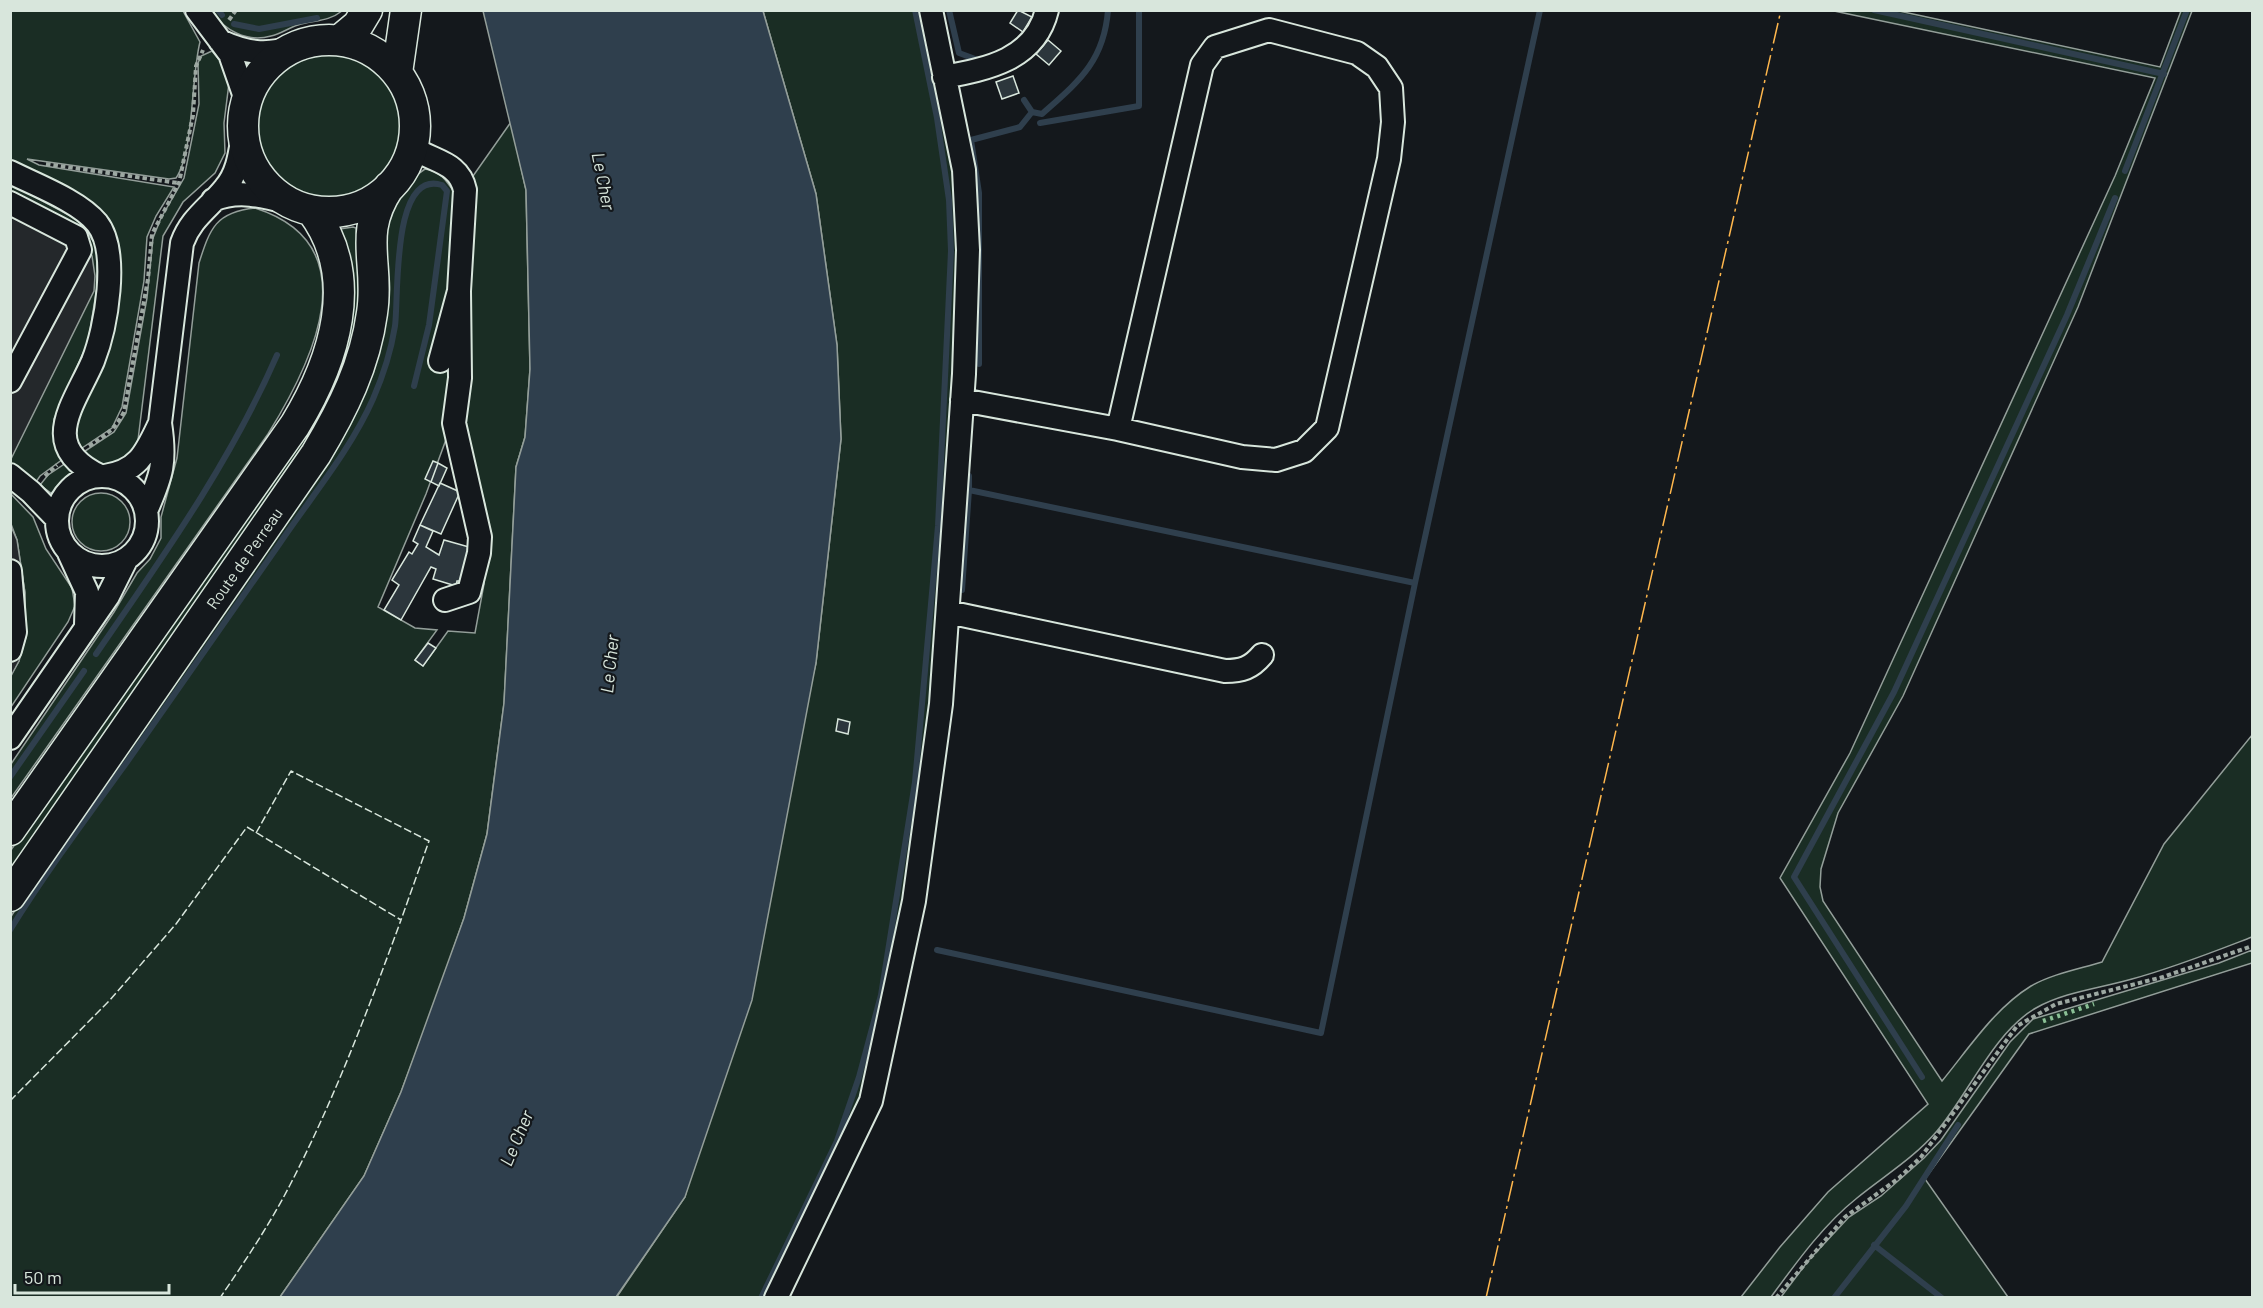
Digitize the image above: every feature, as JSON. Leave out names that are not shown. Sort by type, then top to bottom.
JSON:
[{"type":"main road","points":[[340,40],[358,25],[367,10]]},
{"type":"main road","points":[[397,73],[406,10]]},
{"type":"main road","points":[[316,40],[340,40],[372,51],[397,73],[413,108],[415,127],[412,147],[404,169],[389,187],[362,206],[329,213],[300,207],[266,186],[250,162],[243,135],[246,100],[264,69],[293,47],[316,40]]},
{"type":"main road","name":"Route de Perreau","points":[[10,896],[316,454],[339,417],[356,379],[366,345],[373,311],[370,238],[373,218],[389,187]]},
{"type":"main road","name":"Route de Perreau","points":[[10,830],[233,515],[295,425],[313,393],[334,336],[340,287],[334,251],[324,226],[300,207]]},
{"type":"street","points":[[197,10],[218,38],[236,68],[246,100]]},
{"type":"street","points":[[776,1298],[871,1101],[914,901],[941,704],[962,400],[968,250],[964,170],[931,10]]},
{"type":"street","points":[[944,77],[987,69],[1014,56],[1030,44],[1039,31],[1047,10]]},
{"type":"street","points":[[962,400],[1118,429],[1242,457],[1276,460],[1304,451],[1327,428],[1389,159],[1393,122],[1391,88],[1377,67],[1357,53],[1269,30],[1215,47],[1202,65],[1118,429]]},
{"type":"street","points":[[218,38],[260,54],[272,54],[293,47]]},
{"type":"street","points":[[10,738],[117,583],[126,560],[144,538],[146,511],[163,467],[164,452],[160,423],[182,243],[194,219],[225,188],[237,167],[243,135]]},
{"type":"street","points":[[412,147],[451,166],[463,182],[465,202],[459,291],[460,378],[454,423],[480,537],[479,553],[469,592],[445,600]]},
{"type":"street","points":[[10,172],[90,215],[101,230],[107,247],[108,287],[94,359],[65,422],[66,443],[73,456],[85,467],[102,476],[127,483],[142,500],[146,511]]},
{"type":"street","points":[[211,201],[222,195],[248,194],[300,207]]},
{"type":"street","points":[[10,203],[76,237],[80,250],[10,381]]},
{"type":"street","points":[[440,361],[459,291]]},
{"type":"street","points":[[86,625],[87,592],[59,537],[57,518],[67,492],[82,481],[126,471],[135,464],[160,423]]},
{"type":"street","points":[[10,475],[57,518]]},
{"type":"street","points":[[69,553],[90,565],[102,567],[126,560]]},
{"type":"street","points":[[10,571],[15,632],[10,650]]},
{"type":"street","points":[[948,612],[1225,671],[1242,671],[1254,664],[1262,654]]},
{"type":"path","points":[[31,492],[50,471],[107,435],[118,424],[124,412],[147,279],[152,234],[179,183],[193,116],[195,66],[201,52],[218,38],[236,10]]},
{"type":"path","points":[[40,163],[179,183]]},
{"type":"path","points":[[1776,1298],[1845,1217],[1893,1183],[1922,1157],[2017,1026],[2056,1004],[2163,977],[2253,946]]},
{"type":"green space","points":[[10,11],[183,11],[200,42],[186,151],[176,178],[169,179],[27,159],[39,165],[174,187],[156,216],[147,237],[144,281],[122,407],[112,428],[79,450],[72,435],[117,252],[11,162]]},
{"type":"green space","points":[[210,11],[342,11],[331,17],[298,25],[275,35],[253,38],[229,29]]},
{"type":"green space","points":[[763,11],[922,11],[956,166],[960,300],[937,694],[895,962],[861,1098],[768,1297],[616,1298],[685,1197],[816,663],[841,439],[837,345],[816,194]]},
{"type":"green space","points":[[1834,11],[1899,11],[2160,67],[2181,11],[2192,11],[2078,307],[1903,696],[1838,813],[1821,869],[1820,887],[1823,901],[1942,1081],[1983,1029],[2018,995],[2048,978],[2102,962],[2164,844],[2252,735],[2252,937],[2163,970],[2071,994],[2036,1008],[2007,1032],[1949,1116],[1928,1141],[1833,1220],[1771,1297],[1741,1297],[1780,1247],[1828,1192],[1928,1104],[1780,878],[1850,753],[2115,176],[2155,78]]},
{"type":"green space","points":[[212,51],[221,62],[229,83],[224,123],[225,153],[215,173],[183,202],[163,236],[138,440],[130,456],[108,468],[82,453],[114,432],[126,413],[147,298],[153,238],[161,218],[184,178],[199,104],[198,63],[201,56]]},
{"type":"green space","points":[[329,54],[357,60],[369,66],[380,76],[390,87],[396,99],[402,127],[396,155],[390,167],[380,178],[369,188],[357,194],[329,200],[301,194],[289,188],[278,178],[268,167],[262,155],[256,127],[262,99],[268,87],[278,76],[289,66],[301,60]]},
{"type":"green space","points":[[511,122],[526,190],[530,369],[525,437],[516,467],[504,703],[487,834],[464,918],[401,1092],[364,1176],[280,1297],[11,1297],[10,918],[382,341],[388,296],[384,232],[390,211],[401,191],[425,169],[439,174],[454,192],[451,426],[426,494],[378,607],[415,628],[437,630],[415,660],[423,666],[448,631],[475,633],[484,584],[485,505],[465,426],[473,176]]},
{"type":"green space","points":[[11,184],[80,221],[97,247],[97,287],[88,342],[54,419],[55,441],[63,459],[40,476],[36,482],[11,465]]},
{"type":"green space","points":[[255,208],[291,225],[312,249],[322,277],[322,308],[314,341],[301,374],[268,434],[11,798],[11,764],[114,612],[137,573],[150,559],[161,538],[161,517],[177,458],[199,263],[207,240],[216,224],[231,213]]},
{"type":"green space","points":[[356,228],[359,270],[358,330],[325,416],[11,869],[11,850],[308,421],[340,229]]},
{"type":"green space","points":[[66,463],[77,473],[51,493],[40,485],[48,475]]},
{"type":"green space","points":[[95,493],[107,493],[122,501],[130,516],[130,528],[122,543],[107,551],[95,551],[80,543],[72,528],[72,516],[80,501]]},
{"type":"green space","points":[[11,494],[33,517],[46,549],[72,588],[75,606],[68,622],[11,707],[10,676],[19,661],[25,593],[17,540],[11,524]]},
{"type":"green space","points":[[2252,950],[2252,963],[2029,1034],[1925,1179],[2008,1297],[1781,1297],[1808,1261],[1849,1217],[1881,1196],[1941,1140],[2010,1042],[2033,1019],[2219,963]]},
{"type":"shaded area","points":[[11,197],[85,237],[92,256],[95,276],[94,291],[11,459]]},
{"type":"shaded area","points":[[10,524],[17,540],[25,593],[26,637],[19,661],[11,676]]},
{"type":"water","name":"Le Cher","points":[[483,11],[763,11],[816,194],[837,345],[841,439],[816,663],[752,1000],[685,1197],[616,1297],[280,1297],[364,1176],[401,1092],[464,918],[487,834],[504,703],[516,467],[525,437],[530,369],[526,190]]},
{"type":"building","points":[[1018,10],[1032,17],[1023,32],[1010,23]]},
{"type":"building","points":[[1048,40],[1061,51],[1049,65],[1036,54]]},
{"type":"building","points":[[1013,76],[1019,93],[1002,99],[996,82]]},
{"type":"building","points":[[433,461],[438,463],[431,482],[425,479]]},
{"type":"building","points":[[438,463],[447,468],[439,486],[431,482]]},
{"type":"building","points":[[440,483],[460,492],[441,534],[420,525]]},
{"type":"building","points":[[420,525],[433,531],[426,547],[439,555],[444,540],[469,547],[460,581],[457,581],[456,586],[433,579],[436,569],[431,567],[401,620],[384,610],[399,585],[392,580],[409,552],[412,554],[418,544],[413,541]]},
{"type":"building","points":[[428,643],[436,648],[423,666],[415,660]]},
{"type":"building","points":[[838,719],[850,722],[848,734],[836,731]]},
{"type":"waterway","points":[[218,10],[222,15]]},
{"type":"waterway","points":[[761,1298],[837,1141],[859,1077],[881,995],[915,782],[938,526],[951,251],[949,200],[937,118],[915,10]]},
{"type":"waterway","points":[[949,10],[959,53],[978,60]]},
{"type":"waterway","points":[[1024,100],[1032,112],[1042,114],[1078,81],[1087,70],[1101,44],[1108,10]]},
{"type":"waterway","points":[[1040,123],[1139,106],[1139,10]]},
{"type":"waterway","points":[[937,950],[1321,1033],[1415,583],[1540,10]]},
{"type":"waterway","points":[[1874,10],[2164,74]]},
{"type":"waterway","points":[[2125,171],[2187,10]]},
{"type":"waterway","points":[[234,24],[259,29],[317,18]]},
{"type":"waterway","points":[[979,364],[979,193],[971,140],[1020,127],[1032,112]]},
{"type":"waterway","points":[[10,930],[52,866],[330,473],[353,437],[377,390],[391,345],[395,326],[398,264],[406,215],[414,196],[426,185],[442,185],[447,191],[429,325],[414,386]]},
{"type":"waterway","points":[[1922,1077],[1794,877],[1894,692],[2067,315],[2115,198]]},
{"type":"waterway","points":[[96,654],[194,509],[238,434],[277,355]]},
{"type":"waterway","points":[[969,476],[969,490]]},
{"type":"waterway","points":[[962,590],[969,490],[1415,583]]},
{"type":"waterway","points":[[10,777],[84,671]]},
{"type":"waterway","points":[[1834,1298],[1906,1206],[1958,1125]]},
{"type":"waterway","points":[[1874,1245],[1942,1298]]},
{"type":"hedge","points":[[2043,1021],[2094,1004]]},
{"type":"fence","points":[[256,833],[291,771],[429,841],[401,920]]},
{"type":"fence","points":[[10,1101],[110,1000],[176,924],[247,827],[401,920],[350,1054],[306,1153],[274,1214],[220,1298]]},
{"type":"power","points":[[1486,1298],[1781,10]]}]
